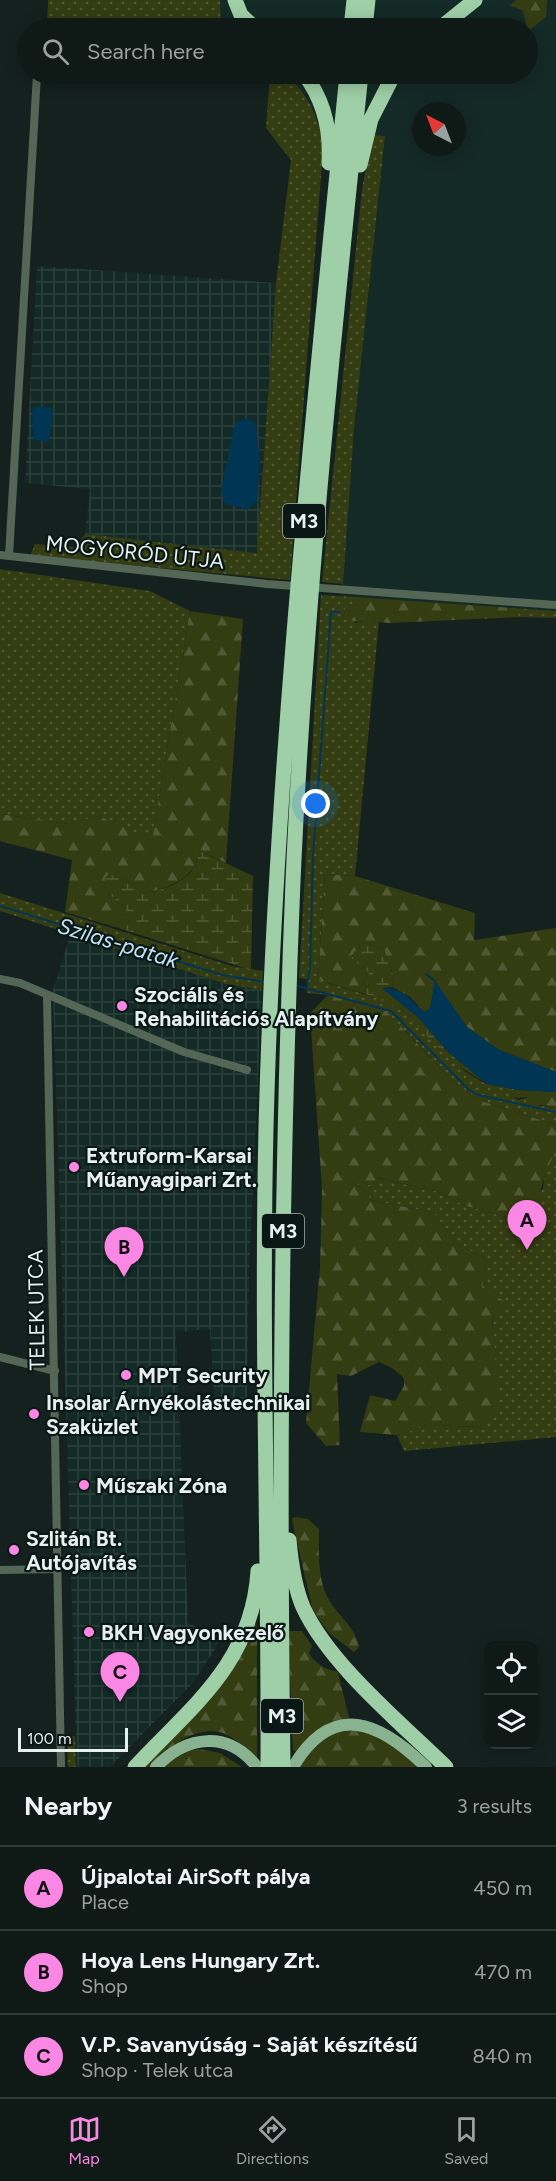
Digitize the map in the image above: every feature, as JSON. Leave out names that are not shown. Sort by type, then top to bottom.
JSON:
[{"type":"highway","points":[[235,0],[244,18]]},
{"type":"highway","points":[[352,18],[354,0]]},
{"type":"highway","points":[[366,18],[368,0]]},
{"type":"highway","points":[[452,18],[475,0]]},
{"type":"highway","points":[[310,84],[323,105],[328,128],[330,149],[325,223],[329,251]]},
{"type":"highway","name":"M3","points":[[268,1767],[264,1506],[266,1128],[273,969],[292,661],[346,84]]},
{"type":"highway","name":"M3","points":[[283,1767],[280,1466],[290,970],[305,672],[341,262],[360,84]]},
{"type":"highway","points":[[341,262],[350,231],[366,136],[374,110],[388,84]]},
{"type":"highway","points":[[280,1466],[285,1478],[294,1576],[310,1621],[351,1672],[446,1767]]},
{"type":"highway","points":[[135,1767],[213,1685],[244,1638],[257,1585],[258,1530],[264,1506]]},
{"type":"main road","points":[[293,1767],[315,1739],[342,1726],[356,1724],[369,1726],[396,1739],[426,1767]]},
{"type":"main road","points":[[156,1767],[181,1747],[198,1742],[215,1741],[239,1749],[257,1767]]},
{"type":"street","points":[[5,556],[36,84]]},
{"type":"street","name":"MOGYORÓD ÚTJA","points":[[5,556],[267,584],[556,605]]},
{"type":"street","points":[[0,980],[20,983],[184,1052],[247,1070]]},
{"type":"street","name":"TELEK UTCA","points":[[47,996],[61,1767]]},
{"type":"street","points":[[0,1357],[55,1371]]},
{"type":"street","points":[[0,1570],[56,1569]]},
{"type":"shaded area","points":[[220,0],[556,0],[556,611],[340,596],[354,429],[385,136],[321,129],[297,84],[538,84],[538,18],[221,18]]},
{"type":"shaded area","points":[[37,266],[276,283],[257,553],[85,534],[90,489],[25,483]]},
{"type":"shaded area","points":[[71,933],[226,984],[262,990],[249,1273],[247,1408],[215,1411],[210,1329],[176,1332],[188,1622],[220,1642],[192,1684],[110,1767],[77,1767],[53,990]]},
{"type":"green space","points":[[48,0],[220,0],[221,18],[47,18]]},
{"type":"green space","points":[[516,0],[547,0],[546,17],[538,23],[538,18],[525,18],[523,11],[510,5]]},
{"type":"green space","points":[[269,84],[295,84],[307,99],[316,118],[323,150],[290,580],[30,556],[35,544],[75,547],[85,534],[257,553],[276,283],[291,160],[266,128]]},
{"type":"green space","points":[[372,135],[385,136],[354,429],[343,584],[322,582],[362,189]]},
{"type":"green space","points":[[0,569],[150,591],[190,611],[152,841],[99,816],[70,824],[0,814]]},
{"type":"green space","points":[[321,595],[355,597],[355,623],[379,621],[355,876],[325,874],[318,980],[377,998],[401,1009],[466,1072],[484,1083],[518,1090],[511,1097],[519,1100],[528,1097],[541,1106],[556,1108],[556,1125],[478,1100],[452,1080],[406,1031],[328,995],[307,993],[306,979],[299,978]]},
{"type":"green space","points":[[355,597],[513,608],[519,617],[389,623],[359,622],[341,617],[345,608],[353,604]]},
{"type":"green space","points":[[513,608],[556,611],[556,618],[519,617]]},
{"type":"green space","points":[[190,611],[243,619],[226,863],[199,850],[198,859],[187,875],[171,885],[143,893],[122,877],[108,893],[126,910],[126,914],[115,927],[65,912],[72,860],[0,841],[0,814],[70,824],[99,816],[152,840]]},
{"type":"green space","points":[[198,850],[253,876],[251,970],[115,927],[126,914],[126,910],[108,893],[105,878],[108,875],[122,877],[143,893],[152,892],[171,886],[188,875],[194,868]]},
{"type":"green space","points":[[325,874],[355,876],[475,913],[474,940],[556,928],[556,1072],[499,1050],[467,1027],[435,982],[430,1009],[424,1012],[410,997],[392,987],[394,977],[384,950],[364,942],[351,957],[369,973],[363,984],[366,994],[318,980]]},
{"type":"green space","points":[[0,893],[232,966],[263,971],[262,990],[226,984],[0,911]]},
{"type":"green space","points":[[364,942],[384,950],[394,977],[392,987],[382,988],[419,1018],[447,1051],[487,1084],[454,1063],[401,1009],[366,994],[363,984],[369,973],[350,957]]},
{"type":"green space","points":[[328,995],[387,1012],[452,1080],[478,1100],[556,1125],[556,1149],[544,1177],[537,1206],[509,1218],[463,1205],[439,1192],[378,1178],[369,1185],[348,1179],[364,1189],[371,1200],[434,1213],[456,1243],[487,1260],[482,1288],[508,1303],[492,1318],[500,1413],[478,1427],[431,1425],[397,1435],[360,1432],[370,1395],[395,1401],[404,1386],[404,1378],[392,1368],[379,1362],[351,1376],[337,1374],[340,1445],[326,1446],[306,1423],[320,1267],[322,1189],[310,1013]]},
{"type":"green space","points":[[518,1090],[556,1092],[556,1108],[530,1103],[528,1097],[510,1098]]},
{"type":"green space","points":[[556,1147],[556,1437],[404,1451],[397,1435],[431,1425],[478,1427],[499,1413],[492,1318],[481,1288],[487,1260],[456,1243],[434,1213],[371,1200],[364,1189],[345,1177],[369,1185],[377,1178],[439,1192],[463,1205],[509,1218],[543,1189],[544,1177]]},
{"type":"green space","points":[[292,1518],[308,1519],[319,1529],[319,1565],[322,1584],[329,1600],[354,1633],[359,1647],[354,1652],[329,1633],[313,1611],[293,1525]]},
{"type":"green space","points":[[254,1620],[257,1627],[257,1758],[230,1736],[210,1731],[185,1738],[169,1748],[152,1767],[142,1767]]},
{"type":"green space","points":[[288,1631],[302,1631],[312,1646],[309,1653],[315,1661],[325,1668],[338,1672],[350,1722],[297,1752],[293,1750]]},
{"type":"green space","points":[[346,1729],[370,1729],[420,1767],[299,1767],[322,1737]]},
{"type":"green space","points":[[75,1736],[76,1767],[68,1767],[67,1737]]},
{"type":"green space","points":[[199,1749],[220,1753],[242,1767],[161,1767],[188,1751]]},
{"type":"water","points":[[35,407],[50,407],[53,410],[49,442],[33,440],[32,410]]},
{"type":"water","points":[[248,418],[256,424],[260,463],[257,501],[247,510],[224,503],[221,491],[234,427],[237,422]]},
{"type":"water","points":[[435,981],[467,1027],[499,1050],[556,1072],[556,1092],[518,1090],[487,1084],[447,1051],[419,1018],[382,988],[400,992],[424,1012],[430,1008]]},
{"type":"waterway","points":[[307,986],[310,967],[313,856],[331,612],[340,612]]},
{"type":"waterway","name":"Szilas-patak","points":[[0,906],[222,975],[265,982]]},
{"type":"waterway","points":[[426,974],[435,981]]},
{"type":"waterway","name":"Szilas-patak","points":[[294,985],[391,1011],[469,1090],[478,1095],[556,1112]]},
{"type":"place","name":"Szociális és Rehabilitációs Alapítvány","points":[[122,1006]]},
{"type":"place","name":"Extruform-Karsai Műanyagipari Zrt.","points":[[74,1167]]},
{"type":"place","name":"Újpalotai AirSoft pálya","points":[[527,1250]]},
{"type":"place","name":"Hoya Lens Hungary Zrt.","points":[[124,1277]]},
{"type":"place","name":"MPT Security","points":[[126,1375]]},
{"type":"place","name":"Insolar Árnyékolástechnikai Szaküzlet","points":[[34,1414]]},
{"type":"place","name":"Műszaki Zóna","points":[[84,1485]]},
{"type":"place","name":"Szlitán Bt. Autójavítás","points":[[14,1550]]},
{"type":"place","name":"BKH Vagyonkezelő","points":[[89,1632]]},
{"type":"place","name":"V.P. Savanyúság - Saját készítésű","points":[[120,1702]]}]
